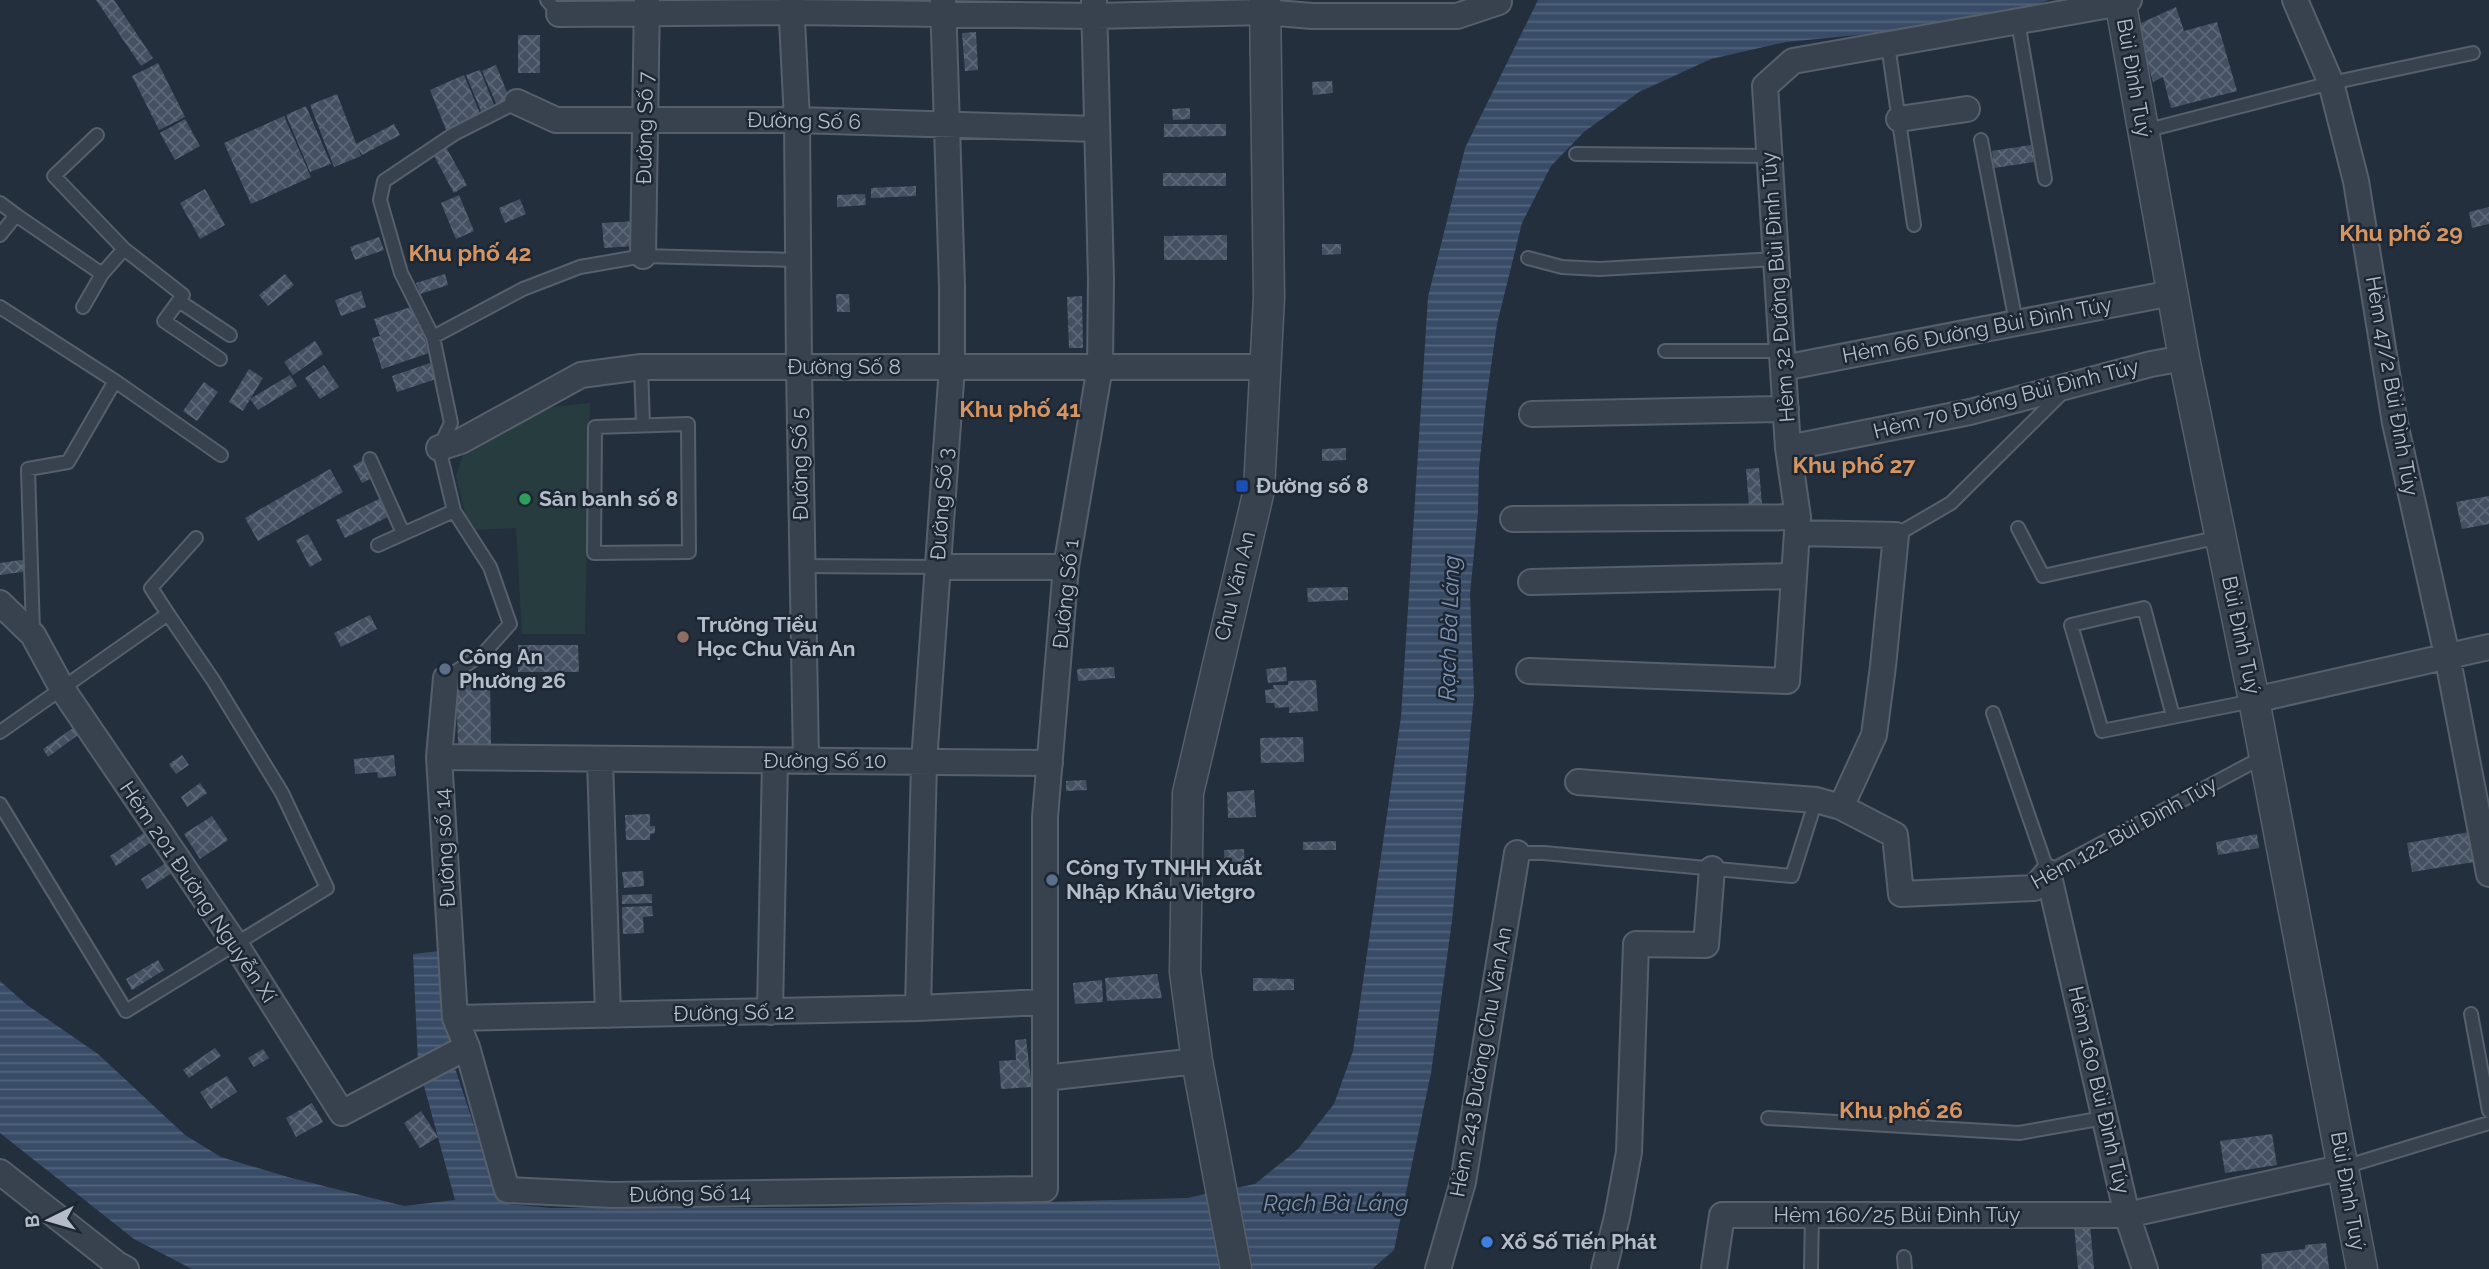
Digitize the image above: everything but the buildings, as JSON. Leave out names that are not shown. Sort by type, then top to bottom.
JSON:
[{"type":"street","points":[[553,7],[1265,6],[1312,16],[1428,8],[1457,16],[1500,0]]},
{"type":"street","name":"Hẻm 47/2 Bùi Đình Túy","points":[[2295,0],[2330,83],[2356,181],[2395,423],[2447,655],[2489,874]]},
{"type":"street","name":"Hẻm 32 Đường Bùi Đình Túy","points":[[1529,671],[1787,681],[1797,525],[1788,448],[1765,86],[1793,61],[2123,1]]},
{"type":"street","name":"Bùi Đình Tuý","points":[[2123,1],[2143,131],[2184,358],[2254,700],[2362,1269]]},
{"type":"street","name":"Đường Số 5","points":[[791,6],[797,120],[806,761]]},
{"type":"street","name":"Chu Văn An","points":[[1236,1269],[1215,1168],[1185,972],[1188,793],[1259,490],[1269,297],[1265,6]]},
{"type":"street","name":"Đường Số 7","points":[[643,256],[647,7]]},
{"type":"street","name":"Đường Số 3","points":[[918,1008],[924,762],[952,367],[953,286],[943,8]]},
{"type":"street","name":"Đường Số 1","points":[[1045,1189],[1045,817],[1066,567],[1100,367],[1101,279],[1094,8]]},
{"type":"street","name":"Đường Số 6","points":[[517,102],[556,120],[797,120],[1096,129]]},
{"type":"street","points":[[1899,119],[1967,109]]},
{"type":"street","name":"Hẻm 66 Đường Bùi Đình Túy","points":[[1782,360],[2172,293]]},
{"type":"street","name":"Hẻm 70 Đường Bùi Đình Túy","points":[[1788,448],[1970,412],[2151,364],[2184,358]]},
{"type":"street","name":"Đường Số 8","points":[[439,448],[461,441],[581,375],[641,367],[1267,367]]},
{"type":"street","points":[[1532,414],[1786,409]]},
{"type":"street","points":[[1513,519],[1797,525],[1896,535],[1874,735],[1841,807]]},
{"type":"street","points":[[937,566],[1066,567]]},
{"type":"street","points":[[1531,582],[1794,576]]},
{"type":"street","name":"Hẻm 201 Đường Nguyễn Xí","points":[[2,610],[33,635],[63,690],[236,945],[342,1113],[457,1053]]},
{"type":"street","points":[[2254,700],[2489,647]]},
{"type":"street","name":"Đường số 14","points":[[446,678],[439,757],[455,1018]]},
{"type":"street","name":"Đường Số 10","points":[[439,757],[1050,763]]},
{"type":"street","points":[[600,759],[608,1015]]},
{"type":"street","points":[[770,1012],[775,761]]},
{"type":"street","name":"Hẻm 122 Bùi Đình Túy","points":[[1578,782],[1816,800],[1841,807],[1895,835],[1901,894],[2034,888],[2049,872]]},
{"type":"street","name":"Hẻm 243 Đường Chu Văn An","points":[[1438,1269],[1463,1182],[1517,853]]},
{"type":"street","points":[[1604,1269],[1629,1152],[1636,944],[1706,944],[1712,869]]},
{"type":"street","name":"Hẻm 160 Bùi Đình Túy","points":[[2049,872],[2127,1214],[2344,1167]]},
{"type":"street","name":"Đường Số 12","points":[[455,1018],[918,1008],[1044,1002]]},
{"type":"street","points":[[455,1018],[457,1053]]},
{"type":"street","name":"Đường Số 14","points":[[457,1053],[507,1190],[612,1195],[1045,1189]]},
{"type":"street","points":[[1045,1078],[1197,1061]]},
{"type":"street","points":[[0,1172],[127,1269]]},
{"type":"street","points":[[2127,1214],[2145,1269]]},
{"type":"street","name":"Hẻm 160/25 Bùi Đình Túy","points":[[1714,1269],[1722,1215],[2127,1214]]},
{"type":"lane","points":[[2018,22],[2045,179]]},
{"type":"lane","points":[[1888,45],[1914,225]]},
{"type":"lane","points":[[2143,131],[2330,83],[2473,53]]},
{"type":"lane","points":[[446,678],[484,653],[510,624],[491,567],[454,511],[439,448],[451,423],[433,337],[401,273],[380,200],[384,181],[454,134],[517,102]]},
{"type":"lane","points":[[97,135],[54,177],[124,249],[183,295],[164,321],[220,359]]},
{"type":"lane","points":[[1981,140],[2015,322]]},
{"type":"lane","points":[[1576,154],[1769,156]]},
{"type":"lane","points":[[0,203],[102,274]]},
{"type":"lane","points":[[0,235],[16,215]]},
{"type":"lane","points":[[83,307],[102,274],[124,249]]},
{"type":"lane","points":[[433,337],[523,289],[580,267],[643,256],[797,260]]},
{"type":"lane","points":[[1528,258],[1562,267],[1599,269],[1776,260]]},
{"type":"lane","points":[[178,301],[230,335]]},
{"type":"lane","points":[[0,307],[115,381],[221,455]]},
{"type":"lane","points":[[1665,351],[1782,360]]},
{"type":"lane","points":[[641,367],[643,425]]},
{"type":"lane","points":[[33,635],[28,469],[68,462],[115,381]]},
{"type":"lane","points":[[1896,535],[1951,503],[2069,386]]},
{"type":"lane","points":[[688,424],[689,552],[594,553],[595,427],[643,425],[688,424]]},
{"type":"lane","points":[[370,460],[403,533]]},
{"type":"lane","points":[[378,545],[454,511]]},
{"type":"lane","points":[[2018,528],[2043,576],[2221,537]]},
{"type":"lane","points":[[0,804],[126,1011],[327,888],[282,793],[213,680],[151,588],[196,538]]},
{"type":"lane","points":[[802,566],[937,566]]},
{"type":"lane","points":[[2173,716],[2144,608],[2071,625],[2102,731],[2254,700]]},
{"type":"lane","points":[[0,732],[168,614]]},
{"type":"lane","points":[[1993,713],[2049,872]]},
{"type":"lane","name":"Hẻm 122 Bùi Đình Túy","points":[[2049,872],[2264,756]]},
{"type":"lane","points":[[1517,853],[1544,853],[1792,876],[1816,800]]},
{"type":"lane","points":[[2471,1014],[2489,1111]]},
{"type":"lane","points":[[1768,1118],[2019,1133],[2104,1118]]},
{"type":"lane","points":[[2344,1167],[2489,1123]]},
{"type":"lane","points":[[1811,1269],[1812,1214]]},
{"type":"green space","name":"Sân banh số 8","points":[[590,403],[585,634],[522,634],[516,528],[475,530],[467,522],[456,476],[463,455],[543,408]]},
{"type":"water","name":"Rạch Bà Láng","points":[[1538,0],[2049,0],[2004,16],[1786,42],[1711,59],[1639,92],[1584,132],[1551,166],[1522,223],[1497,324],[1479,468],[1478,512],[1470,594],[1474,696],[1452,921],[1431,1073],[1394,1250],[1372,1269],[192,1269],[134,1239],[0,1133],[0,981],[27,1005],[98,1054],[185,1135],[221,1157],[404,1206],[455,1200],[418,1064],[413,954],[449,950],[449,1050],[498,1198],[508,1204],[551,1208],[826,1208],[1187,1198],[1255,1184],[1298,1149],[1334,1104],[1353,1051],[1401,717],[1428,297],[1465,148]]},
{"type":"place","name":"Đường số 8","points":[[1242,486]]},
{"type":"place","name":"Sân banh số 8","points":[[525,499]]},
{"type":"place","name":"Trường Tiểu Học Chu Văn An","points":[[683,637]]},
{"type":"place","name":"Công An Phường 26","points":[[445,669]]},
{"type":"place","name":"Công Ty TNHH Xuất Nhập Khẩu Vietgro","points":[[1052,880]]},
{"type":"place","name":"Xổ Số Tiến Phát","points":[[1487,1242]]},
{"type":"district","name":"Khu phố 29","points":[[2401,233]]},
{"type":"district","name":"Khu phố 42","points":[[470,253]]},
{"type":"district","name":"Khu phố 41","points":[[1020,409]]},
{"type":"district","name":"Khu phố 27","points":[[1854,465]]},
{"type":"district","name":"Khu phố 26","points":[[1901,1110]]}]
